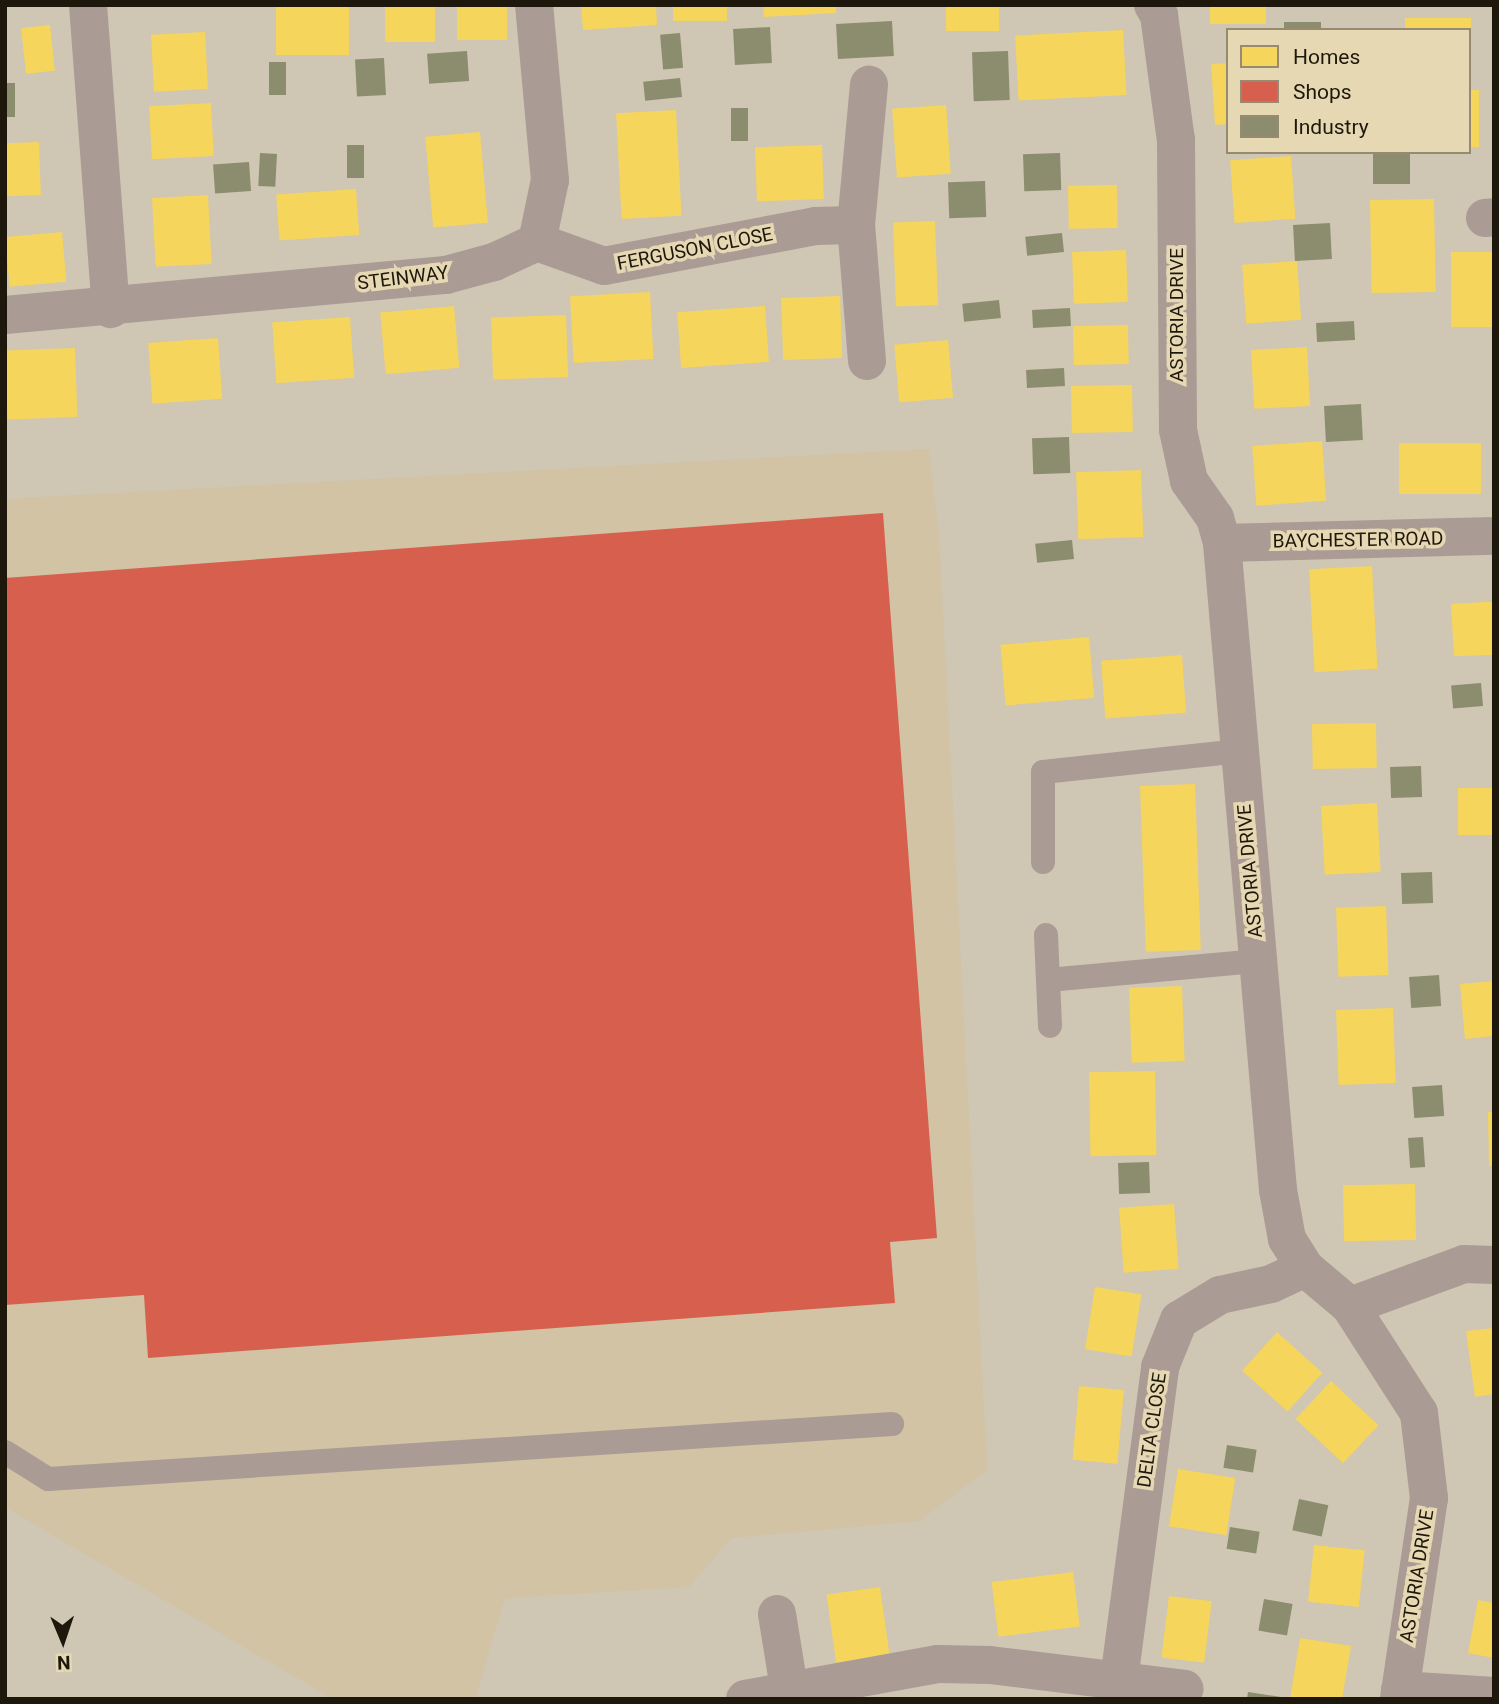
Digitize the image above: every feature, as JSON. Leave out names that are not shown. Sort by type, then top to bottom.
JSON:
[{"type":"street","points":[[88,5],[111,309]]},
{"type":"street","points":[[534,5],[550,180],[537,242]]},
{"type":"street","name":"ASTORIA DRIVE","points":[[1153,5],[1159,15],[1176,140],[1178,430],[1189,481],[1215,518],[1222,543],[1278,1190],[1286,1239],[1305,1268],[1350,1306],[1419,1413],[1429,1498],[1400,1694]]},
{"type":"street","points":[[867,361],[856,225],[869,85]]},
{"type":"street","name":"FERGUSON CLOSE","points":[[537,242],[604,266],[815,226],[856,225]]},
{"type":"street","name":"STEINWAY","points":[[5,315],[111,309],[446,275],[494,262],[537,242]]},
{"type":"street","name":"BAYCHESTER ROAD","points":[[1222,543],[1494,536]]},
{"type":"street","points":[[1350,1306],[1464,1264],[1494,1265]]},
{"type":"street","name":"DELTA CLOSE","points":[[1119,1679],[1160,1367],[1179,1320],[1220,1295],[1271,1284],[1305,1268]]},
{"type":"street","points":[[777,1614],[789,1688]]},
{"type":"street","points":[[745,1699],[789,1688],[938,1664],[990,1665],[1185,1689]]},
{"type":"street","points":[[1400,1694],[1494,1696]]},
{"type":"lane","points":[[1043,862],[1043,772],[1240,751]]},
{"type":"lane","points":[[1046,935],[1050,1026]]},
{"type":"lane","points":[[1048,980],[1258,961]]},
{"type":"lane","points":[[5,1452],[48,1479],[892,1424]]},
{"type":"shaded area","points":[[929,449],[939,537],[987,1470],[919,1521],[731,1538],[689,1587],[505,1598],[475,1699],[333,1699],[5,1507],[5,499]]},
{"type":"building: Homes","points":[[276,5],[349,5],[349,55],[276,55]]},
{"type":"building: Homes","points":[[385,5],[435,5],[435,42],[385,42]]},
{"type":"building: Homes","points":[[457,5],[507,5],[507,40],[457,40]]},
{"type":"building: Homes","points":[[581,5],[656,5],[657,25],[583,30]]},
{"type":"building: Homes","points":[[673,5],[727,5],[727,21],[673,21]]},
{"type":"building: Homes","points":[[763,5],[836,5],[836,13],[764,17]]},
{"type":"building: Homes","points":[[946,5],[999,5],[999,31],[946,31]]},
{"type":"building: Homes","points":[[1210,5],[1266,5],[1266,24],[1210,24]]},
{"type":"building: Homes","points":[[1405,18],[1471,18],[1471,28],[1405,28]]},
{"type":"building: Homes","points":[[50,25],[55,71],[26,74],[21,28]]},
{"type":"building: Homes","points":[[1123,30],[1126,95],[1019,101],[1015,36]]},
{"type":"building: Homes","points":[[205,32],[208,89],[154,92],[151,35]]},
{"type":"building: Homes","points":[[1226,63],[1226,124],[1215,125],[1211,64]]},
{"type":"building: Homes","points":[[1471,90],[1479,90],[1479,147],[1471,147]]},
{"type":"building: Homes","points":[[211,103],[214,156],[152,159],[149,106]]},
{"type":"building: Homes","points":[[946,105],[951,174],[897,178],[892,109]]},
{"type":"building: Homes","points":[[676,110],[682,216],[622,219],[616,113]]},
{"type":"building: Homes","points":[[480,132],[488,223],[433,227],[425,137]]},
{"type":"building: Homes","points":[[39,142],[41,195],[7,196],[5,143]]},
{"type":"building: Homes","points":[[822,145],[824,199],[757,201],[755,147]]},
{"type":"building: Homes","points":[[1291,156],[1295,219],[1235,223],[1230,160]]},
{"type":"building: Homes","points":[[1117,185],[1118,228],[1069,229],[1068,186]]},
{"type":"building: Homes","points":[[356,189],[359,235],[279,240],[276,195]]},
{"type":"building: Homes","points":[[208,195],[212,264],[156,267],[152,198]]},
{"type":"building: Homes","points":[[1434,199],[1436,292],[1372,293],[1370,200]]},
{"type":"building: Homes","points":[[935,221],[938,305],[896,306],[893,222]]},
{"type":"building: Homes","points":[[62,232],[66,282],[10,287],[5,237]]},
{"type":"building: Homes","points":[[1126,250],[1128,302],[1074,304],[1072,252]]},
{"type":"building: Homes","points":[[1451,252],[1494,252],[1494,327],[1451,327]]},
{"type":"building: Homes","points":[[1297,261],[1301,320],[1246,324],[1242,265]]},
{"type":"building: Homes","points":[[650,292],[654,359],[574,363],[570,296]]},
{"type":"building: Homes","points":[[840,296],[842,358],[783,360],[781,298]]},
{"type":"building: Homes","points":[[454,306],[459,368],[386,374],[380,312]]},
{"type":"building: Homes","points":[[765,306],[769,362],[681,368],[677,312]]},
{"type":"building: Homes","points":[[566,315],[568,377],[493,380],[491,318]]},
{"type":"building: Homes","points":[[350,317],[354,378],[276,383],[272,322]]},
{"type":"building: Homes","points":[[1128,325],[1129,364],[1074,365],[1073,326]]},
{"type":"building: Homes","points":[[218,338],[222,399],[152,404],[148,343]]},
{"type":"building: Homes","points":[[948,340],[953,398],[899,402],[894,345]]},
{"type":"building: Homes","points":[[1307,347],[1310,406],[1254,409],[1251,350]]},
{"type":"building: Homes","points":[[75,348],[77,417],[7,419],[5,350]]},
{"type":"building: Homes","points":[[1132,385],[1133,432],[1072,433],[1071,386]]},
{"type":"building: Homes","points":[[1322,441],[1326,501],[1256,506],[1252,446]]},
{"type":"building: Homes","points":[[1399,443],[1481,443],[1481,494],[1399,494]]},
{"type":"building: Homes","points":[[1141,470],[1143,537],[1078,539],[1076,472]]},
{"type":"building: Homes","points":[[1372,566],[1377,669],[1314,672],[1309,569]]},
{"type":"building: Homes","points":[[1494,602],[1494,655],[1454,656],[1451,604]]},
{"type":"building: Homes","points":[[1089,637],[1094,698],[1006,706],[1000,645]]},
{"type":"building: Homes","points":[[1182,655],[1186,713],[1105,719],[1101,661]]},
{"type":"building: Homes","points":[[1376,723],[1377,768],[1313,769],[1312,724]]},
{"type":"building: Homes","points":[[1195,784],[1201,950],[1146,952],[1140,786]]},
{"type":"building: Homes","points":[[1458,788],[1494,788],[1494,835],[1458,835]]},
{"type":"building: Homes","points":[[1377,803],[1381,872],[1325,875],[1321,806]]},
{"type":"building: Homes","points":[[1386,906],[1388,975],[1338,977],[1336,908]]},
{"type":"building: Homes","points":[[1494,981],[1494,1036],[1465,1039],[1460,984]]},
{"type":"building: Homes","points":[[1182,986],[1185,1061],[1132,1063],[1129,988]]},
{"type":"building: Homes","points":[[1393,1008],[1396,1083],[1339,1085],[1336,1010]]},
{"type":"building: Homes","points":[[1155,1071],[1156,1155],[1090,1156],[1089,1072]]},
{"type":"building: Homes","points":[[1494,1111],[1494,1166],[1489,1166],[1488,1112]]},
{"type":"building: Homes","points":[[1415,1184],[1416,1240],[1344,1241],[1343,1185]]},
{"type":"building: Homes","points":[[1174,1204],[1179,1269],[1124,1273],[1119,1208]]},
{"type":"building: Homes","points":[[1095,1287],[1141,1294],[1132,1357],[1085,1349]]},
{"type":"building: Homes","points":[[1494,1328],[1494,1394],[1475,1397],[1466,1331]]},
{"type":"building: Homes","points":[[1277,1332],[1322,1373],[1288,1411],[1242,1371]]},
{"type":"building: Homes","points":[[1331,1381],[1379,1425],[1343,1463],[1296,1419]]},
{"type":"building: Homes","points":[[1079,1386],[1124,1390],[1117,1464],[1073,1460]]},
{"type":"building: Homes","points":[[1178,1469],[1235,1478],[1226,1535],[1169,1526]]},
{"type":"building: Homes","points":[[1314,1545],[1365,1550],[1359,1607],[1308,1602]]},
{"type":"building: Homes","points":[[1073,1572],[1080,1627],[998,1637],[992,1582]]},
{"type":"building: Homes","points":[[880,1587],[890,1655],[836,1663],[827,1595]]},
{"type":"building: Homes","points":[[1169,1596],[1212,1601],[1204,1663],[1161,1658]]},
{"type":"building: Homes","points":[[1478,1600],[1494,1603],[1494,1658],[1468,1653]]},
{"type":"building: Homes","points":[[1300,1638],[1351,1646],[1342,1699],[1290,1699]]},
{"type":"building: Shops","points":[[883,513],[937,1238],[890,1242],[895,1303],[148,1358],[144,1295],[5,1305],[5,578]]},
{"type":"building: Industry","points":[[892,21],[894,56],[838,59],[836,24]]},
{"type":"building: Industry","points":[[1284,22],[1321,22],[1321,28],[1284,28]]},
{"type":"building: Industry","points":[[770,27],[772,63],[735,65],[733,29]]},
{"type":"building: Industry","points":[[680,33],[683,68],[663,70],[660,35]]},
{"type":"building: Industry","points":[[467,51],[469,81],[429,84],[427,54]]},
{"type":"building: Industry","points":[[1008,51],[1010,100],[974,101],[972,52]]},
{"type":"building: Industry","points":[[384,58],[386,95],[357,96],[355,60]]},
{"type":"building: Industry","points":[[269,62],[286,62],[286,95],[269,95]]},
{"type":"building: Industry","points":[[680,78],[682,97],[645,101],[643,82]]},
{"type":"building: Industry","points":[[5,83],[15,83],[15,117],[5,117]]},
{"type":"building: Industry","points":[[731,108],[748,108],[748,141],[731,141]]},
{"type":"building: Industry","points":[[347,145],[364,145],[364,178],[347,178]]},
{"type":"building: Industry","points":[[260,153],[277,154],[275,187],[258,186]]},
{"type":"building: Industry","points":[[1060,153],[1061,190],[1024,191],[1023,154]]},
{"type":"building: Industry","points":[[1373,154],[1410,154],[1410,184],[1373,184]]},
{"type":"building: Industry","points":[[249,162],[251,191],[215,193],[213,165]]},
{"type":"building: Industry","points":[[985,181],[986,217],[949,218],[948,182]]},
{"type":"building: Industry","points":[[1330,223],[1332,259],[1295,261],[1293,225]]},
{"type":"building: Industry","points":[[1062,233],[1064,252],[1027,256],[1025,237]]},
{"type":"building: Industry","points":[[999,300],[1001,318],[964,322],[962,304]]},
{"type":"building: Industry","points":[[1070,308],[1071,326],[1033,328],[1032,310]]},
{"type":"building: Industry","points":[[1354,321],[1355,340],[1317,342],[1316,323]]},
{"type":"building: Industry","points":[[1064,368],[1065,386],[1027,388],[1026,370]]},
{"type":"building: Industry","points":[[1361,404],[1363,440],[1326,442],[1324,406]]},
{"type":"building: Industry","points":[[1069,437],[1070,473],[1033,474],[1032,438]]},
{"type":"building: Industry","points":[[1072,540],[1074,559],[1037,563],[1035,544]]},
{"type":"building: Industry","points":[[1481,683],[1483,706],[1453,709],[1451,686]]},
{"type":"building: Industry","points":[[1421,766],[1422,797],[1391,798],[1390,767]]},
{"type":"building: Industry","points":[[1432,872],[1433,903],[1402,904],[1401,873]]},
{"type":"building: Industry","points":[[1439,975],[1441,1006],[1411,1008],[1409,977]]},
{"type":"building: Industry","points":[[1442,1085],[1444,1116],[1414,1118],[1412,1087]]},
{"type":"building: Industry","points":[[1423,1137],[1425,1167],[1410,1168],[1408,1138]]},
{"type":"building: Industry","points":[[1149,1162],[1150,1193],[1119,1194],[1118,1163]]},
{"type":"building: Industry","points":[[1227,1445],[1257,1450],[1253,1472],[1223,1468]]},
{"type":"building: Industry","points":[[1299,1499],[1328,1505],[1322,1537],[1292,1530]]},
{"type":"building: Industry","points":[[1230,1527],[1260,1532],[1256,1553],[1227,1549]]},
{"type":"building: Industry","points":[[1264,1599],[1293,1604],[1287,1636],[1258,1631]]},
{"type":"building: Industry","points":[[1248,1692],[1281,1697],[1281,1699],[1247,1699]]}]
